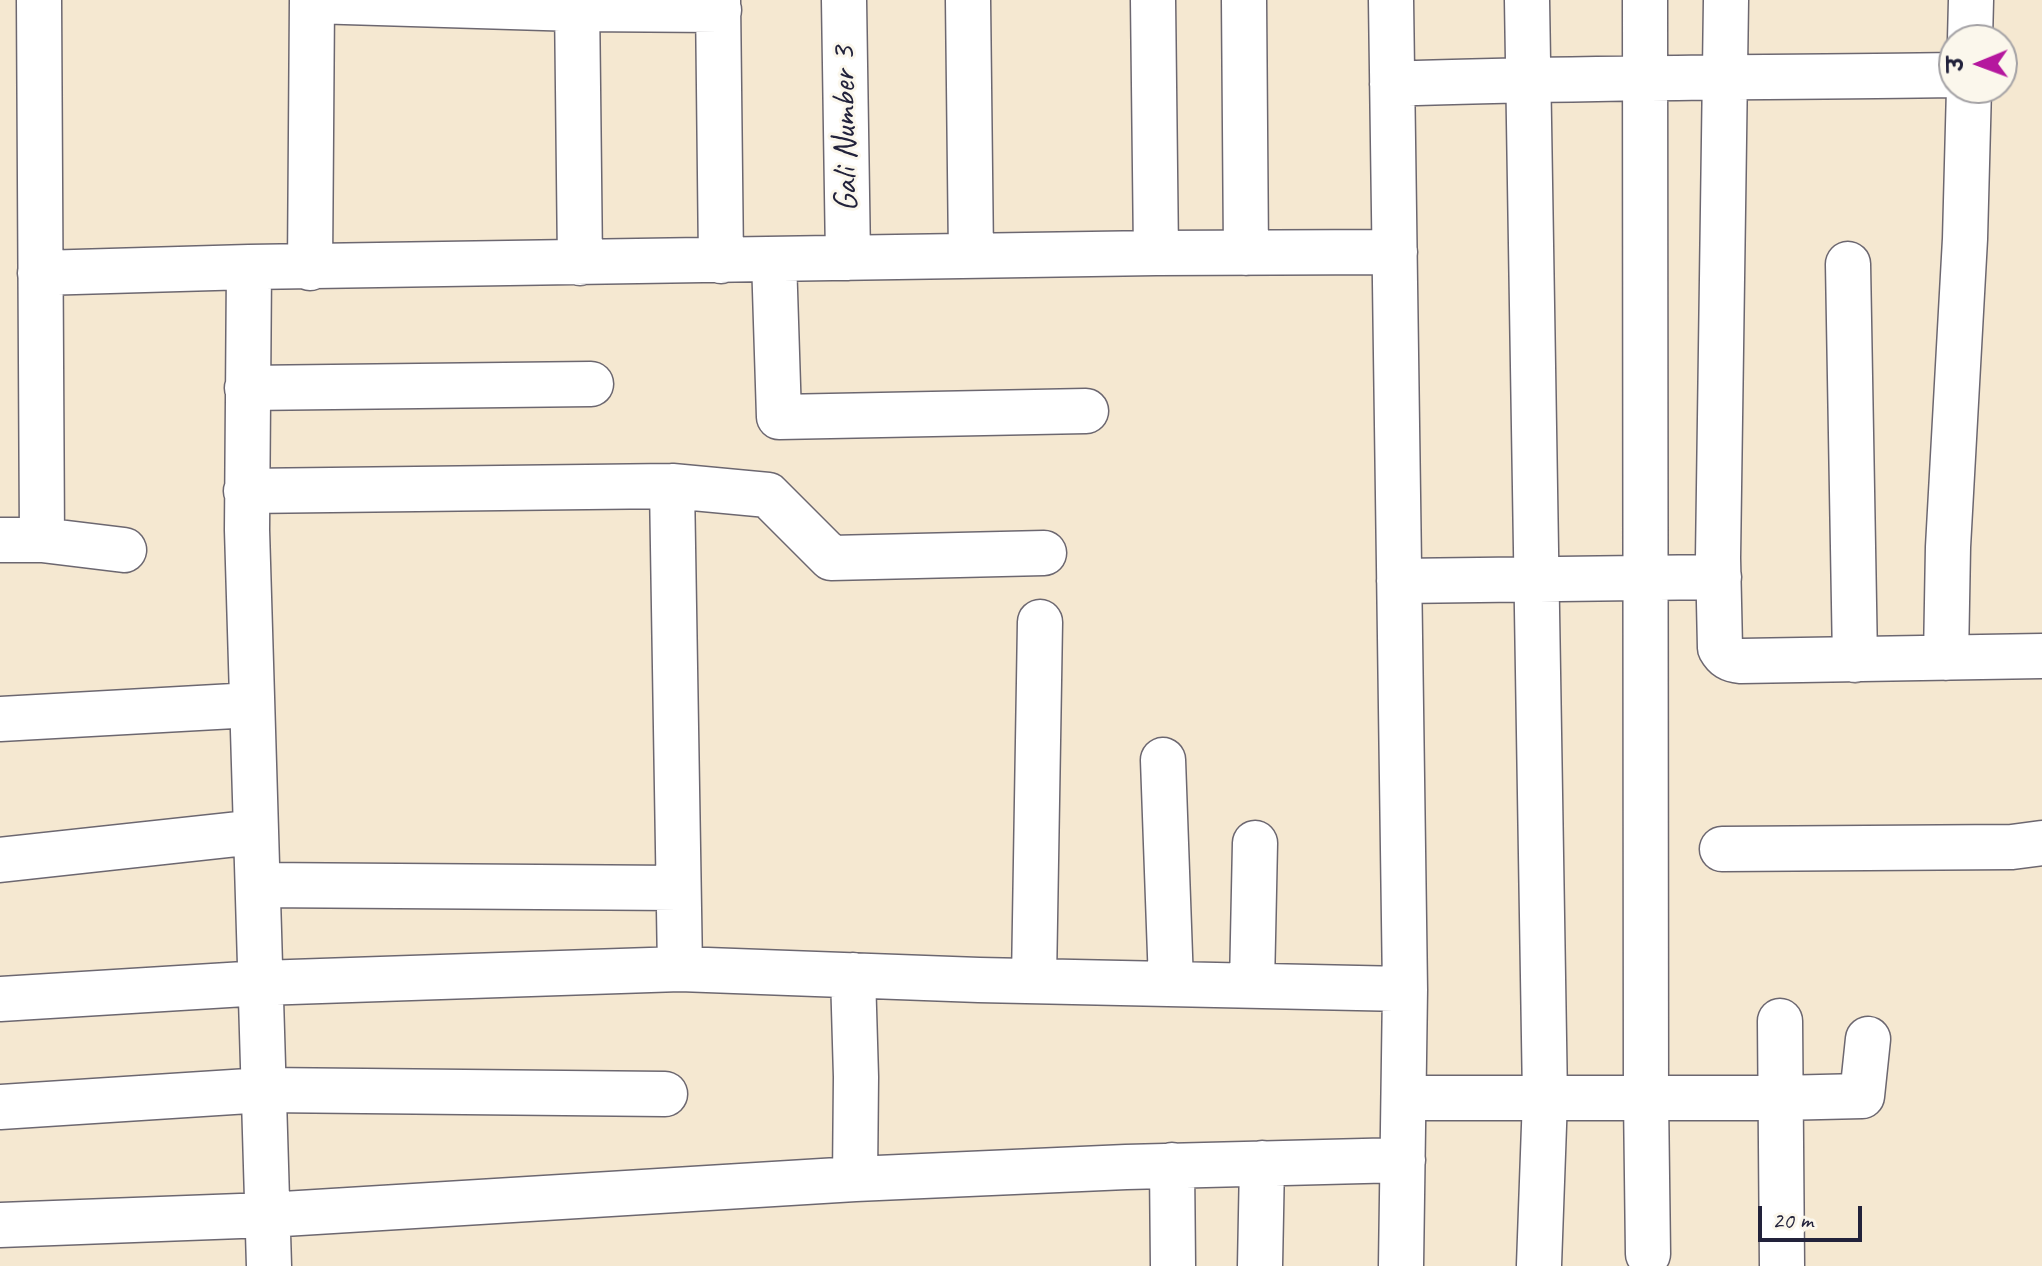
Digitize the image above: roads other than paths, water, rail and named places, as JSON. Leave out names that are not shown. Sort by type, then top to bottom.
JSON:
[{"type":"street","points":[[39,0],[40,273],[21,540],[124,550]]},
{"type":"street","points":[[310,268],[312,0],[718,5],[721,261]]},
{"type":"street","name":"Gali Number 3","points":[[844,0],[848,258]]},
{"type":"street","points":[[968,0],[971,256]]},
{"type":"street","points":[[1153,0],[1156,253]]},
{"type":"street","points":[[1244,0],[1246,253]]},
{"type":"street","points":[[1391,0],[1405,989],[1401,1266]]},
{"type":"street","points":[[1527,0],[1545,1098],[1539,1265]]},
{"type":"street","points":[[1645,0],[1648,1254]]},
{"type":"street","points":[[1726,0],[1720,648],[1725,657],[1741,661],[2042,656]]},
{"type":"street","points":[[1970,24],[1971,0]]},
{"type":"street","points":[[577,4],[580,263]]},
{"type":"street","points":[[1392,84],[1646,77],[1725,79],[1938,75]]},
{"type":"street","points":[[1946,658],[1948,547],[1965,239],[1969,104]]},
{"type":"street","points":[[40,273],[249,267],[1395,252]]},
{"type":"street","points":[[774,259],[779,417],[1086,411]]},
{"type":"street","points":[[1848,264],[1855,660]]},
{"type":"street","points":[[249,267],[246,491],[269,1266]]},
{"type":"street","points":[[247,388],[591,384]]},
{"type":"street","points":[[246,491],[672,486],[768,495],[831,558],[1044,553]]},
{"type":"street","points":[[672,486],[680,969]]},
{"type":"street","points":[[1399,581],[1719,577]]},
{"type":"street","points":[[1034,980],[1040,622]]},
{"type":"street","points":[[0,719],[252,705]]},
{"type":"street","points":[[1163,760],[1171,983]]},
{"type":"street","points":[[0,860],[256,832]]},
{"type":"street","points":[[1252,985],[1255,843]]},
{"type":"street","points":[[1722,849],[2012,847],[2042,843]]},
{"type":"street","points":[[258,885],[678,888]]},
{"type":"street","points":[[0,999],[261,983],[680,969],[979,980],[1405,989]]},
{"type":"street","points":[[853,975],[855,1179]]},
{"type":"street","points":[[1780,1021],[1782,1266]]},
{"type":"street","points":[[1404,1098],[1862,1096],[1868,1039]]},
{"type":"street","points":[[0,1107],[264,1090],[665,1094]]},
{"type":"street","points":[[0,1225],[267,1215],[855,1179],[1172,1165],[1403,1160]]},
{"type":"street","points":[[1260,1266],[1262,1163]]},
{"type":"street","points":[[1172,1165],[1173,1266]]}]
